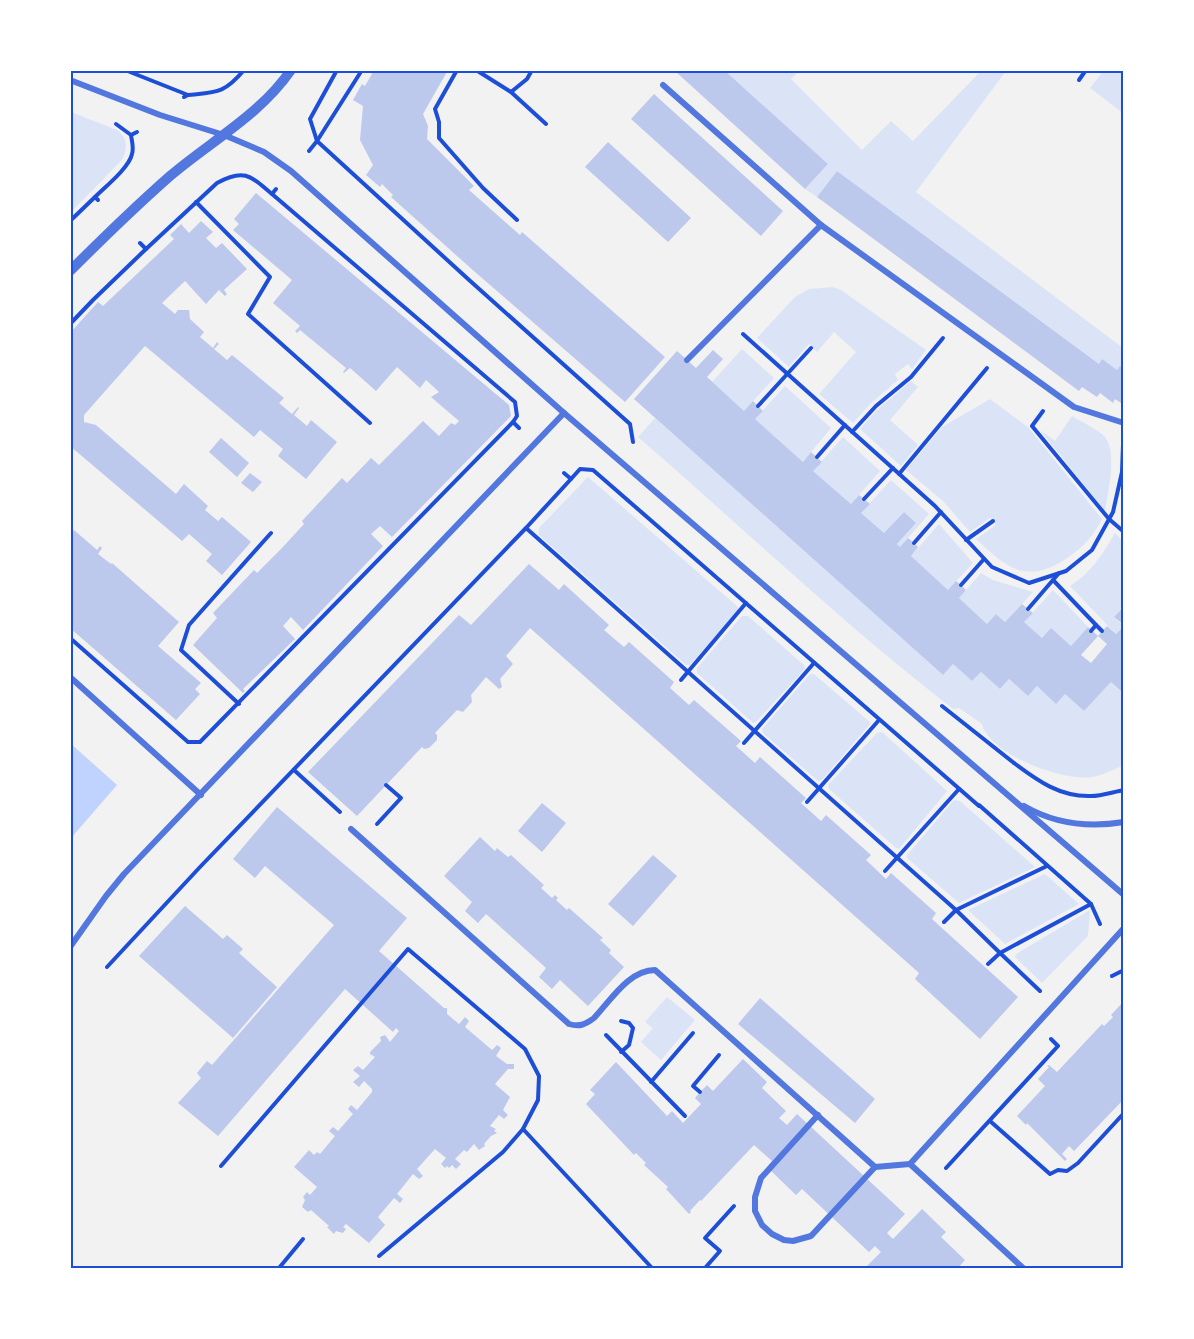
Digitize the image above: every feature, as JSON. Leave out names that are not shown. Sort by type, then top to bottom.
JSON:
[{"type":"street","points":[[70,271],[172,175],[266,99],[291,70]]},
{"type":"street","points":[[70,80],[160,115],[224,135],[264,152],[291,171],[564,412],[1124,895]]},
{"type":"street","points":[[663,85],[821,225],[1074,407],[1124,423]]},
{"type":"street","points":[[687,360],[821,225]]},
{"type":"street","points":[[70,947],[105,896],[124,874],[564,412]]},
{"type":"street","points":[[70,677],[201,795]]},
{"type":"street","points":[[1008,797],[1037,814],[1055,820],[1087,825],[1124,822]]},
{"type":"street","points":[[351,829],[569,1024],[577,1027],[592,1020],[633,976],[644,970],[655,970],[875,1167]]},
{"type":"street","points":[[818,1114],[766,1170],[755,1197],[755,1211],[762,1225],[772,1234],[784,1240],[803,1240],[811,1236],[875,1167],[910,1164],[1124,928]]},
{"type":"street","points":[[910,1164],[1023,1269]]},
{"type":"path","points":[[125,70],[185,96],[219,92],[229,86],[244,70]]},
{"type":"path","points":[[337,70],[310,119],[317,141],[630,424],[632,441],[640,448]]},
{"type":"path","points":[[309,151],[362,70]]},
{"type":"path","points":[[458,70],[435,110],[439,122],[439,138],[483,188],[517,220]]},
{"type":"path","points":[[476,70],[511,92],[546,124]]},
{"type":"path","points":[[511,92],[526,79],[532,70]]},
{"type":"path","points":[[1079,80],[1086,70]]},
{"type":"path","points":[[70,221],[97,199],[132,157],[131,135],[123,127],[107,119]]},
{"type":"path","points":[[131,135],[137,132]]},
{"type":"path","points":[[70,324],[196,202],[229,176],[241,174],[254,179],[515,402],[517,416],[200,742],[188,742],[70,638]]},
{"type":"path","points":[[272,194],[276,189]]},
{"type":"path","points":[[196,202],[270,277],[248,314],[370,423]]},
{"type":"path","points":[[140,243],[147,249]]},
{"type":"path","points":[[727,320],[941,512],[992,567],[1029,584],[1066,571],[1092,550],[1113,512],[1122,478],[1124,436]]},
{"type":"path","points":[[852,432],[876,406],[911,376],[956,322]]},
{"type":"path","points":[[758,406],[811,348]]},
{"type":"path","points":[[899,474],[999,353]]},
{"type":"path","points":[[1056,394],[1032,426],[1109,519],[1124,532]]},
{"type":"path","points":[[513,422],[522,431]]},
{"type":"path","points":[[817,458],[845,425]]},
{"type":"path","points":[[864,499],[893,468]]},
{"type":"path","points":[[107,967],[580,469],[593,470],[979,806],[1091,904],[1098,922],[1115,937]]},
{"type":"path","points":[[564,473],[571,479]]},
{"type":"path","points":[[914,543],[941,512]]},
{"type":"path","points":[[966,540],[993,521]]},
{"type":"path","points":[[526,528],[956,910],[1041,992],[1048,984]]},
{"type":"path","points":[[239,704],[181,650],[189,625],[271,533]]},
{"type":"path","points":[[961,585],[984,559]]},
{"type":"path","points":[[1028,609],[1059,573]]},
{"type":"path","points":[[1053,580],[1102,631]]},
{"type":"path","points":[[681,680],[746,603]]},
{"type":"path","points":[[1091,631],[1096,626]]},
{"type":"path","points":[[744,744],[814,663]]},
{"type":"path","points":[[941,705],[1012,765],[1064,794],[1091,796],[1124,790]]},
{"type":"path","points":[[807,802],[879,720]]},
{"type":"path","points":[[294,770],[342,814]]},
{"type":"path","points":[[362,840],[401,798],[386,784]]},
{"type":"path","points":[[885,871],[959,789]]},
{"type":"path","points":[[979,806],[983,800]]},
{"type":"path","points":[[944,922],[956,910],[1047,866]]},
{"type":"path","points":[[988,964],[1000,953],[1091,904]]},
{"type":"path","points":[[1095,931],[1098,922]]},
{"type":"path","points":[[221,1166],[408,949],[525,1049],[539,1076],[538,1100],[523,1129],[503,1152],[379,1256]]},
{"type":"path","points":[[1105,982],[1119,971],[1124,970]]},
{"type":"path","points":[[651,1082],[708,1016]]},
{"type":"path","points":[[592,1020],[685,1116]]},
{"type":"path","points":[[603,1032],[615,1022],[629,1023],[633,1028],[632,1038],[629,1045],[621,1052]]},
{"type":"path","points":[[932,1184],[1058,1047],[1050,1039],[1058,1030]]},
{"type":"path","points":[[699,1092],[693,1086],[734,1040]]},
{"type":"path","points":[[990,1121],[1050,1174],[1058,1170],[1067,1171],[1078,1162],[1124,1113]]},
{"type":"path","points":[[523,1129],[652,1269]]},
{"type":"path","points":[[705,1269],[720,1251],[705,1238],[744,1196],[755,1197]]},
{"type":"path","points":[[279,1269],[303,1239]]},
{"type":"shaded area","points":[[1104,70],[1123,71],[1123,113],[1090,88]]},
{"type":"shaded area","points":[[724,71],[799,71],[791,79],[862,150],[891,121],[913,141],[981,71],[1006,71],[916,192],[1123,348],[1123,369],[1117,370],[1099,364],[837,171],[817,197],[805,189],[828,164]]},
{"type":"shaded area","points":[[71,112],[117,130],[126,144],[121,161],[71,212]]},
{"type":"shaded area","points":[[833,287],[841,290],[926,350],[912,369],[908,364],[895,374],[898,380],[870,404],[853,423],[819,394],[856,352],[834,332],[817,352],[809,344],[789,367],[757,338],[795,297],[809,289]]},
{"type":"shaded area","points":[[742,349],[774,378],[744,411],[712,382]]},
{"type":"shaded area","points":[[911,381],[918,387],[890,420],[918,445],[901,466],[860,429],[877,410]]},
{"type":"shaded area","points":[[785,386],[831,428],[803,462],[755,419]]},
{"type":"shaded area","points":[[990,399],[1028,427],[1102,519],[1079,549],[1054,566],[1030,572],[1009,566],[976,539],[996,525],[990,518],[970,532],[943,501],[906,470],[942,427]]},
{"type":"shaded area","points":[[1072,416],[1104,436],[1108,443],[1111,472],[1105,511],[1040,430],[1055,441]]},
{"type":"shaded area","points":[[655,418],[943,675],[953,664],[972,681],[981,672],[1000,689],[1009,679],[1028,696],[1037,686],[1056,703],[1065,694],[1084,711],[1111,682],[1123,694],[1123,766],[1093,777],[1064,775],[1029,764],[998,746],[982,724],[959,708],[953,709],[912,677],[638,437]]},
{"type":"shaded area","points":[[843,437],[880,471],[851,504],[813,471]]},
{"type":"shaded area","points":[[588,477],[738,607],[738,611],[690,665],[686,665],[539,535],[539,528]]},
{"type":"shaded area","points":[[891,480],[929,514],[900,547],[897,544],[916,523],[904,512],[884,533],[861,513]]},
{"type":"shaded area","points":[[939,524],[973,563],[948,590],[911,556]]},
{"type":"shaded area","points":[[1115,533],[1123,541],[1124,587],[1122,589],[1123,606],[1114,617],[1123,626],[1116,634],[1070,586],[1096,563]]},
{"type":"shaded area","points":[[981,573],[993,580],[1033,592],[1005,622],[996,614],[987,624],[959,598]]},
{"type":"shaded area","points":[[1053,590],[1088,627],[1071,646],[1051,629],[1042,638],[1024,622]]},
{"type":"shaded area","points":[[742,616],[748,616],[804,665],[805,669],[753,723],[697,673],[697,668]]},
{"type":"shaded area","points":[[810,674],[814,674],[871,723],[822,780],[818,781],[763,733],[762,729]]},
{"type":"shaded area","points":[[882,732],[947,791],[899,849],[829,789],[828,785],[877,733]]},
{"type":"shaded area","points":[[954,800],[960,801],[1035,867],[959,903],[907,858],[907,855]]},
{"type":"shaded area","points":[[1045,874],[1079,904],[1005,944],[968,910]]},
{"type":"shaded area","points":[[1090,910],[1088,936],[1042,983],[1015,957],[1016,954]]},
{"type":"shaded area","points":[[667,997],[695,1020],[661,1060],[641,1042],[653,1028],[645,1022]]},
{"type":"water","points":[[71,744],[117,785],[71,838]]},
{"type":"building","points":[[370,70],[448,70],[423,114],[428,126],[427,139],[474,186],[469,190],[520,235],[522,232],[665,357],[625,402],[391,197],[393,195],[382,184],[380,187],[366,175],[373,165],[360,140],[363,106],[353,100],[362,84],[365,86],[372,74]]},
{"type":"building","points":[[677,70],[724,70],[828,164],[805,189],[676,72]]},
{"type":"building","points":[[654,94],[783,211],[761,236],[631,119]]},
{"type":"building","points":[[608,142],[691,218],[668,242],[585,167]]},
{"type":"building","points":[[837,171],[1099,364],[1102,359],[1117,370],[1120,366],[1124,369],[1124,405],[1115,399],[1113,403],[1100,393],[1097,397],[1082,387],[1079,391],[817,197]]},
{"type":"building","points":[[256,193],[509,405],[511,416],[392,537],[380,526],[371,534],[383,546],[303,630],[291,617],[283,626],[295,639],[243,689],[245,691],[243,693],[193,645],[217,618],[213,613],[254,570],[257,573],[281,549],[304,524],[302,521],[342,478],[347,483],[371,458],[379,465],[423,421],[439,436],[451,423],[455,425],[459,421],[431,397],[439,392],[426,380],[420,388],[397,367],[376,391],[350,368],[344,373],[346,368],[300,330],[297,333],[295,331],[300,326],[273,303],[292,280],[233,230],[239,224],[234,219]]},
{"type":"building","points":[[201,221],[213,232],[206,238],[216,248],[222,243],[247,269],[224,290],[227,294],[225,296],[219,290],[206,304],[185,281],[162,303],[175,314],[178,310],[189,310],[190,319],[204,332],[200,337],[213,348],[217,342],[219,344],[214,349],[227,360],[232,355],[284,398],[279,403],[292,414],[298,407],[294,415],[307,426],[311,420],[337,442],[306,479],[278,456],[283,449],[260,430],[254,437],[145,346],[84,415],[84,422],[96,425],[176,494],[184,484],[208,506],[205,510],[218,521],[222,517],[251,542],[222,575],[206,561],[212,554],[189,534],[182,541],[70,446],[70,333],[98,302],[103,306],[174,239],[170,235],[181,224],[189,233]]},
{"type":"building","points":[[713,350],[723,359],[707,377],[744,411],[753,401],[763,411],[755,419],[803,462],[811,452],[822,462],[813,471],[851,504],[859,495],[870,504],[861,513],[884,533],[904,512],[916,523],[897,544],[900,547],[908,538],[914,543],[918,547],[911,556],[948,590],[956,581],[961,585],[966,590],[959,598],[987,624],[996,614],[1005,622],[1022,604],[1033,613],[1024,622],[1042,638],[1051,628],[1071,646],[1088,627],[1098,636],[1107,626],[1116,634],[1124,626],[1124,694],[1111,682],[1084,711],[1065,694],[1056,704],[1037,686],[1028,696],[1009,679],[1000,689],[981,672],[972,681],[953,664],[943,675],[634,399],[677,351],[696,368]],"holes":[[[1098,636],[1107,644],[1091,663],[1081,655]]]},
{"type":"building","points":[[221,438],[249,463],[237,477],[209,452]]},
{"type":"building","points":[[250,473],[262,482],[253,492],[241,483]]},
{"type":"building","points":[[74,530],[97,550],[100,546],[102,548],[98,554],[112,563],[179,622],[158,646],[201,683],[195,689],[200,694],[176,720],[70,628],[70,534]]},
{"type":"building","points":[[529,564],[559,590],[564,584],[609,625],[604,630],[624,647],[629,642],[674,682],[670,688],[689,705],[694,700],[741,741],[736,746],[755,763],[760,757],[806,798],[801,803],[821,821],[826,815],[871,855],[866,860],[886,879],[891,873],[936,913],[932,919],[1018,997],[980,1039],[915,979],[919,973],[530,628],[506,656],[513,664],[500,679],[502,687],[499,689],[486,677],[471,695],[472,702],[463,712],[457,710],[435,733],[437,740],[429,748],[422,747],[357,816],[308,772],[459,615],[471,625]]},
{"type":"building","points":[[1124,606],[1124,625],[1114,617]]},
{"type":"building","points":[[542,803],[566,823],[542,852],[518,831]]},
{"type":"building","points":[[277,807],[407,918],[379,951],[444,1008],[447,1008],[447,1014],[459,1024],[465,1017],[469,1021],[465,1027],[492,1050],[497,1045],[501,1048],[496,1056],[507,1064],[514,1064],[514,1069],[508,1069],[495,1084],[510,1097],[503,1110],[508,1115],[504,1119],[499,1115],[490,1126],[496,1129],[494,1131],[497,1133],[491,1136],[484,1144],[485,1146],[479,1150],[474,1144],[467,1152],[464,1150],[455,1159],[461,1164],[456,1169],[452,1165],[445,1168],[441,1164],[446,1158],[435,1149],[417,1169],[423,1176],[419,1179],[413,1174],[397,1194],[403,1199],[400,1203],[394,1198],[378,1217],[385,1225],[369,1243],[346,1224],[343,1227],[346,1229],[343,1233],[336,1231],[334,1234],[327,1227],[329,1226],[311,1210],[308,1212],[302,1207],[305,1200],[303,1197],[307,1192],[310,1195],[317,1187],[294,1167],[309,1150],[314,1155],[317,1152],[320,1154],[335,1136],[329,1131],[333,1127],[338,1131],[353,1114],[348,1109],[351,1105],[357,1110],[372,1092],[364,1081],[359,1087],[353,1082],[360,1076],[353,1070],[358,1066],[363,1070],[375,1057],[370,1052],[381,1041],[380,1037],[385,1035],[390,1042],[399,1031],[396,1028],[393,1032],[345,989],[218,1136],[178,1103],[201,1078],[197,1073],[207,1061],[212,1065],[334,925],[265,866],[255,878],[233,859]]},
{"type":"building","points":[[480,837],[495,851],[497,848],[508,857],[511,855],[544,885],[541,888],[552,898],[555,895],[558,898],[556,900],[567,910],[569,908],[603,938],[600,940],[611,950],[609,953],[624,967],[588,1006],[560,980],[552,989],[539,977],[546,968],[486,914],[478,923],[465,911],[472,902],[444,876]]},
{"type":"building","points":[[653,855],[677,876],[633,926],[608,904]]},
{"type":"building","points":[[185,906],[223,939],[227,935],[243,949],[239,953],[277,987],[233,1038],[139,956]]},
{"type":"building","points":[[760,998],[875,1099],[855,1123],[738,1024]]},
{"type":"building","points":[[1124,1001],[1124,1099],[1074,1151],[1069,1146],[1062,1154],[1067,1159],[1065,1161],[1017,1116],[1045,1086],[1038,1079],[1049,1067],[1047,1066],[1049,1065],[1057,1072],[1102,1024],[1104,1026],[1113,1017],[1111,1015]]},
{"type":"building","points":[[743,1059],[767,1082],[762,1088],[786,1111],[779,1118],[787,1125],[797,1114],[905,1214],[887,1233],[893,1239],[922,1209],[946,1232],[941,1237],[965,1260],[958,1268],[865,1268],[881,1252],[875,1246],[869,1252],[802,1189],[796,1195],[767,1167],[772,1161],[754,1145],[689,1214],[666,1189],[668,1187],[644,1165],[646,1163],[636,1153],[634,1155],[586,1104],[595,1094],[590,1090],[616,1062],[667,1116],[672,1111],[683,1123],[701,1104],[695,1098],[700,1092],[707,1085],[713,1091]]}]
